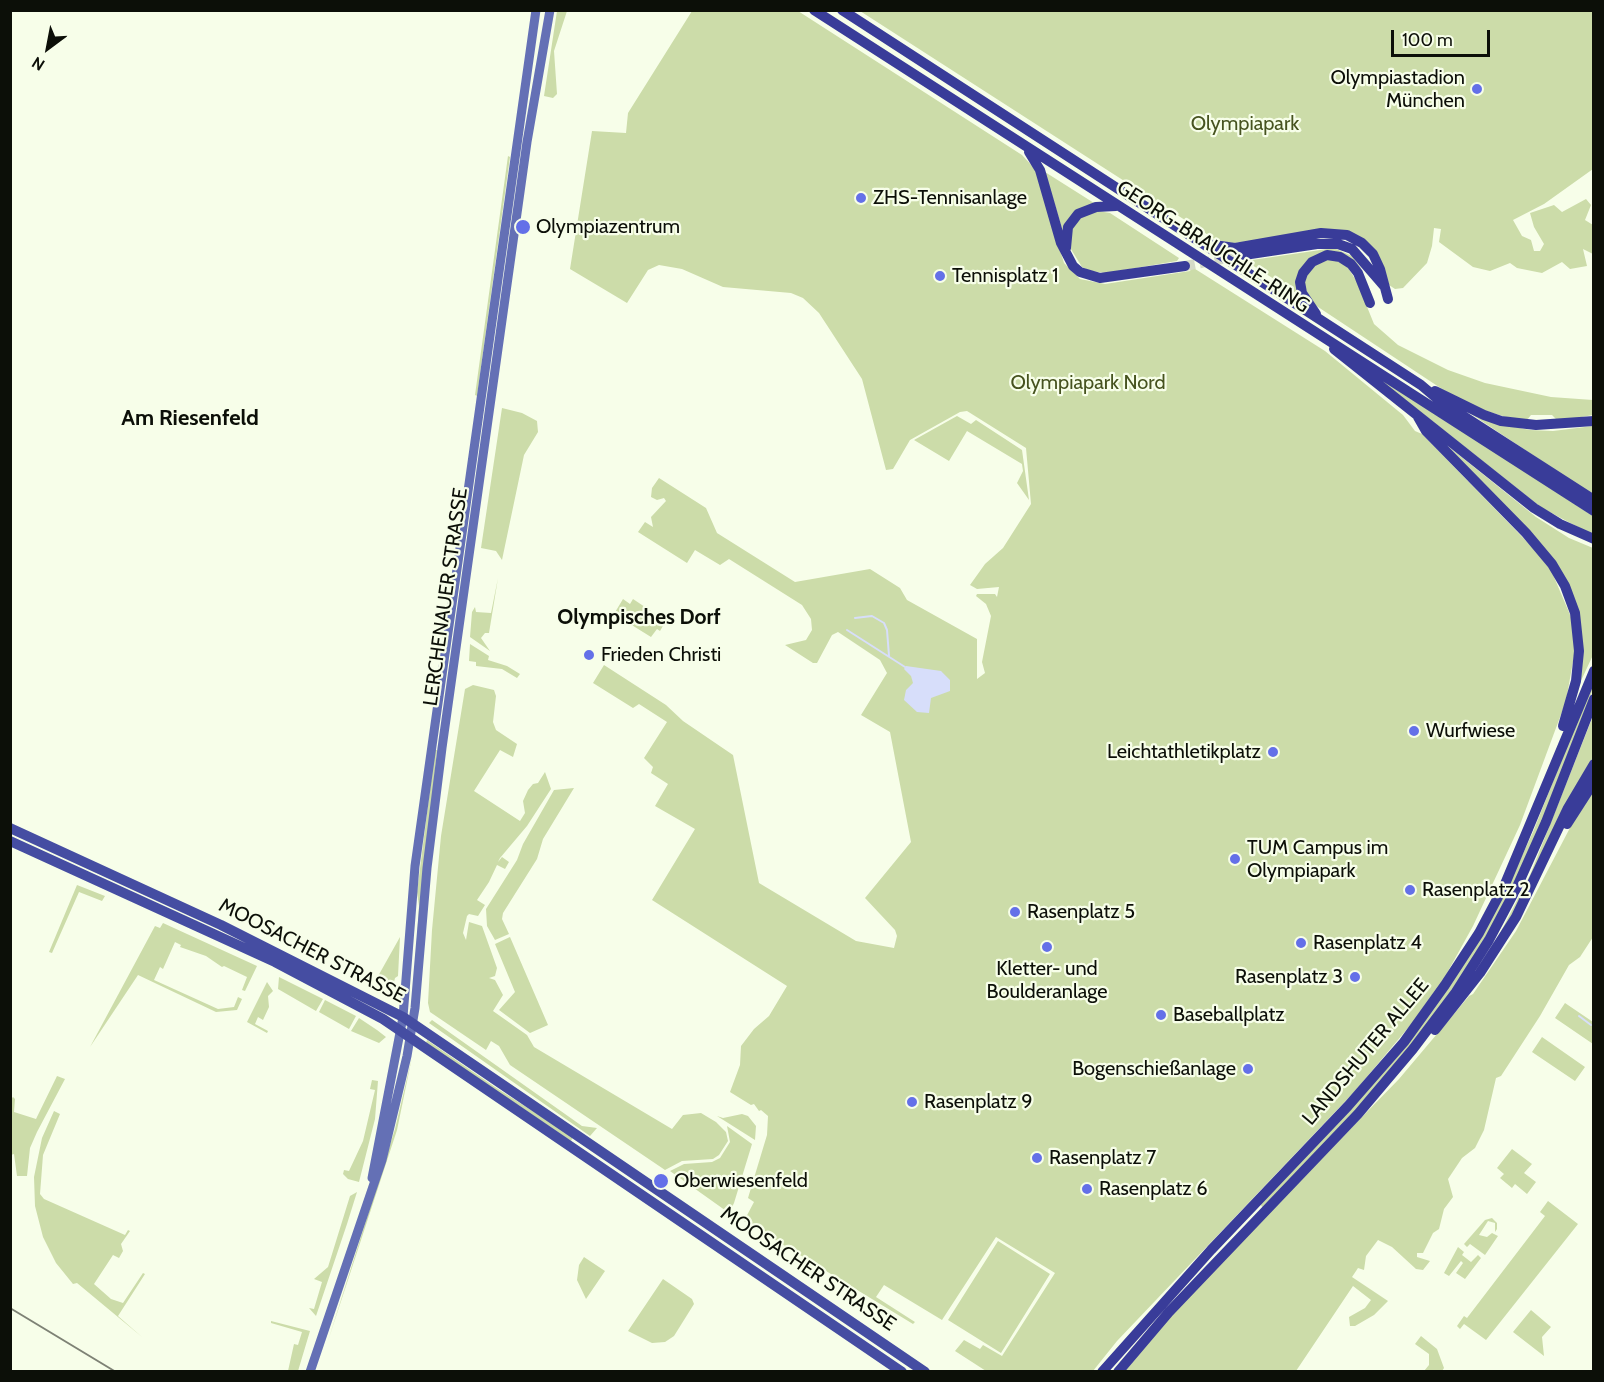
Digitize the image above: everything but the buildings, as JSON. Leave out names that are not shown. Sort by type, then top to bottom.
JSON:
[{"type":"highway","name":"GEORG-BRAUCHLE-RING","points":[[814,10],[1593,511]]},
{"type":"highway","name":"GEORG-BRAUCHLE-RING","points":[[842,10],[1421,385],[1440,401],[1593,500]]},
{"type":"highway","points":[[1025,147],[1040,170],[1066,251],[1073,266],[1080,272],[1100,278],[1185,266]]},
{"type":"highway","points":[[1066,251],[1066,235],[1078,214],[1096,207],[1116,206]]},
{"type":"highway","points":[[1203,244],[1234,248],[1321,233],[1340,234],[1356,239],[1368,248],[1380,268],[1388,299]]},
{"type":"highway","points":[[1244,255],[1329,243],[1352,249],[1384,286]]},
{"type":"highway","points":[[1320,320],[1302,293],[1300,282],[1307,266],[1320,257],[1340,257],[1351,264],[1358,273],[1370,303],[1364,264]]},
{"type":"highway","points":[[1320,337],[1510,490],[1560,524],[1593,539]]},
{"type":"highway","points":[[1421,385],[1484,416],[1501,420],[1536,425],[1593,421]]},
{"type":"highway","points":[[1418,417],[1426,431],[1541,549],[1559,575],[1570,599],[1579,637],[1578,664],[1555,763]]},
{"type":"highway","name":"LANDSHUTER ALLEE","points":[[1102,1371],[1211,1250],[1348,1106],[1424,1015],[1491,910],[1521,849],[1593,671]]},
{"type":"highway","name":"LANDSHUTER ALLEE","points":[[1118,1371],[1169,1312],[1358,1114],[1421,1038],[1474,966],[1516,889],[1546,822],[1593,699]]},
{"type":"highway","points":[[1544,863],[1568,808],[1593,764]]},
{"type":"highway","points":[[1421,1038],[1440,1026],[1480,973],[1516,917],[1544,863],[1593,782]]},
{"type":"main road","name":"LERCHENAUER STRASSE","points":[[408,1020],[415,866],[536,10]]},
{"type":"main road","name":"LERCHENAUER STRASSE","points":[[310,1371],[371,1186],[380,1166],[393,1121],[442,748],[527,142],[550,10]]},
{"type":"main road","name":"MOOSACHER STRASSE","points":[[10,828],[234,931],[408,1020],[925,1371]]},
{"type":"main road","name":"MOOSACHER STRASSE","points":[[10,841],[275,962],[357,1004],[573,1147],[902,1371]]},
{"type":"main road","points":[[573,1147],[580,1137]]},
{"type":"main road","points":[[742,1262],[750,1252]]},
{"type":"green space","points":[[557,11],[567,11],[554,51],[557,94],[553,98],[544,96]]},
{"type":"green space","name":"Olympiapark Nord","points":[[692,11],[798,11],[1022,155],[1035,169],[1064,263],[1080,279],[1105,284],[1190,271],[1192,267],[1325,351],[1403,415],[1415,431],[1422,434],[1535,550],[1551,570],[1571,617],[1575,650],[1566,701],[1520,825],[1473,926],[1447,973],[1418,1016],[1355,1091],[1117,1341],[1093,1371],[986,1371],[955,1351],[964,1340],[980,1349],[983,1345],[1002,1356],[1055,1273],[996,1237],[942,1320],[884,1285],[876,1297],[915,1322],[913,1324],[744,1221],[754,1202],[748,1198],[767,1135],[768,1116],[761,1110],[759,1111],[754,1104],[751,1105],[730,1092],[740,1065],[741,1046],[754,1029],[769,1016],[787,986],[652,900],[695,829],[655,806],[668,784],[651,773],[653,767],[644,758],[667,722],[639,704],[633,708],[593,683],[604,665],[666,705],[683,721],[733,755],[759,883],[856,941],[894,948],[897,936],[895,930],[865,898],[911,842],[890,732],[861,715],[887,673],[880,660],[838,632],[832,635],[817,663],[813,663],[785,645],[806,640],[812,630],[811,619],[802,605],[729,559],[720,565],[695,550],[687,563],[638,532],[645,522],[653,527],[651,517],[666,501],[664,498],[657,500],[651,497],[652,488],[659,478],[706,508],[717,533],[795,582],[870,569],[900,588],[907,600],[977,639],[977,679],[985,673],[982,662],[991,616],[986,604],[976,596],[977,594],[995,594],[997,597],[999,587],[977,589],[970,585],[985,564],[1003,548],[1031,504],[1026,448],[967,411],[960,412],[910,440],[893,469],[886,470],[862,379],[819,313],[803,298],[791,293],[723,287],[682,269],[659,265],[648,270],[627,303],[570,269],[592,131],[626,133],[628,113]]},
{"type":"green space","name":"Olympiapark","points":[[860,11],[1593,11],[1593,169],[1544,204],[1513,220],[1522,236],[1531,240],[1534,251],[1540,251],[1544,244],[1534,227],[1530,213],[1554,205],[1562,212],[1586,199],[1591,205],[1585,220],[1593,225],[1593,254],[1583,249],[1587,266],[1570,269],[1562,262],[1542,273],[1517,268],[1510,263],[1490,271],[1473,267],[1439,242],[1441,229],[1434,228],[1427,263],[1403,288],[1395,289],[1389,285],[1357,235],[1233,243],[1216,240]]},
{"type":"green space","points":[[508,156],[510,157],[477,396],[475,395]]},
{"type":"green space","points":[[1045,172],[1094,203],[1063,232]]},
{"type":"green space","points":[[1098,211],[1110,213],[1179,258],[1177,261],[1106,273],[1090,271],[1082,267],[1069,246],[1071,230],[1081,217]]},
{"type":"green space","points":[[1334,248],[1352,256],[1362,269],[1357,265],[1317,255],[1296,293],[1230,251],[1237,250],[1252,260]]},
{"type":"green space","points":[[1324,258],[1345,263],[1357,282],[1374,324],[1398,345],[1448,370],[1485,383],[1551,397],[1593,400],[1593,415],[1558,421],[1552,415],[1531,415],[1527,420],[1506,417],[1476,408],[1442,389],[1312,303],[1304,285],[1308,271]]},
{"type":"green space","points":[[1360,364],[1593,516],[1593,535],[1542,508]]},
{"type":"green space","points":[[502,408],[522,413],[537,421],[538,432],[524,455],[502,560],[496,551],[481,548]]},
{"type":"green space","points":[[1468,412],[1500,424],[1530,430],[1553,431],[1593,426],[1593,495]]},
{"type":"green space","points":[[957,416],[971,424],[976,420],[1022,450],[1029,500],[1017,483],[1023,471],[1022,464],[967,431],[949,461],[914,440]]},
{"type":"green space","points":[[1444,443],[1536,517],[1569,538],[1593,548],[1593,655],[1579,685],[1580,673],[1566,584]]},
{"type":"green space","points":[[498,578],[489,633],[485,633],[481,638],[490,651],[470,637],[472,612],[475,607],[476,612],[491,613]]},
{"type":"green space","points":[[623,599],[630,604],[633,599],[663,619],[661,622],[664,624],[660,631],[657,629],[651,637],[614,614]]},
{"type":"green space","points":[[470,644],[489,656],[488,660],[507,666],[520,674],[517,678],[502,669],[476,666],[476,662],[469,661]]},
{"type":"green space","points":[[1593,681],[1593,689],[1537,834],[1503,908],[1455,987],[1408,1049],[1349,1118],[1263,1208],[1260,1204],[1361,1097],[1509,884],[1533,832]]},
{"type":"green space","points":[[473,685],[494,690],[496,696],[493,722],[496,730],[517,744],[513,757],[500,750],[474,791],[520,821],[525,813],[523,801],[528,790],[533,784],[538,783],[545,772],[551,789],[527,826],[500,858],[498,862],[502,857],[509,862],[505,869],[497,865],[477,900],[485,905],[478,916],[469,914],[467,916],[463,933],[466,940],[469,922],[482,926],[497,968],[495,976],[489,978],[495,980],[503,995],[493,1011],[527,1035],[534,1047],[672,1129],[683,1115],[701,1113],[716,1122],[726,1132],[728,1141],[719,1155],[713,1159],[682,1161],[665,1170],[510,1065],[499,1046],[491,1041],[486,1050],[430,1012],[428,1003],[432,930],[441,836],[465,689]]},
{"type":"green space","points":[[1593,716],[1593,757],[1575,788],[1523,896],[1495,943],[1530,875]]},
{"type":"green space","points":[[435,750],[437,750],[413,999],[419,906],[417,892]]},
{"type":"green space","points":[[574,788],[543,839],[537,859],[503,913],[502,919],[509,934],[495,940],[487,926],[486,909],[517,860],[523,844],[554,790]]},
{"type":"green space","points":[[1593,791],[1593,937],[1580,957],[1569,965],[1540,1016],[1501,1076],[1496,1078],[1484,1130],[1475,1148],[1462,1158],[1448,1179],[1453,1197],[1444,1209],[1439,1229],[1433,1233],[1423,1253],[1417,1253],[1417,1257],[1430,1261],[1423,1270],[1416,1269],[1392,1247],[1378,1240],[1366,1256],[1364,1270],[1358,1268],[1352,1277],[1388,1301],[1374,1315],[1355,1326],[1350,1326],[1349,1317],[1365,1308],[1371,1300],[1353,1286],[1296,1371],[1122,1372],[1203,1280],[1399,1079],[1473,994],[1516,931],[1572,824]]},
{"type":"green space","points":[[77,885],[105,896],[102,901],[79,892],[52,953],[49,952]]},
{"type":"green space","points":[[163,923],[257,966],[245,991],[242,990],[247,977],[222,967],[206,956],[180,947],[181,945],[175,942],[163,969],[160,967],[154,980],[218,1009],[234,1007],[238,997],[242,999],[237,1010],[216,1012],[138,975],[90,1047],[155,926],[160,928]]},
{"type":"green space","points":[[400,937],[398,976],[393,986],[377,978]]},
{"type":"green space","points":[[510,937],[548,1025],[530,1033],[499,1010],[515,992],[495,944]]},
{"type":"green space","points":[[279,977],[323,999],[316,1011],[278,989]]},
{"type":"green space","points":[[267,982],[273,991],[268,996],[269,1007],[263,1020],[258,1017],[255,1024],[268,1031],[267,1033],[247,1022]]},
{"type":"green space","points":[[325,1000],[356,1016],[349,1029],[319,1012]]},
{"type":"green space","points":[[1565,1003],[1593,1022],[1593,1044],[1555,1018]]},
{"type":"green space","points":[[359,1018],[386,1037],[379,1043],[351,1031]]},
{"type":"green space","points":[[432,1020],[582,1126],[597,1128],[590,1136],[429,1023]]},
{"type":"green space","points":[[1542,1037],[1585,1067],[1575,1081],[1532,1052]]},
{"type":"green space","points":[[427,1040],[573,1137],[571,1141],[426,1043]]},
{"type":"green space","points":[[412,1057],[397,1130],[327,1344],[395,1129]]},
{"type":"green space","points":[[57,1076],[65,1079],[30,1148],[27,1176],[17,1176],[14,1154],[11,1155],[11,1099],[13,1097],[15,1099],[14,1112],[36,1119]]},
{"type":"green space","points":[[372,1080],[378,1081],[375,1119],[359,1182],[348,1179],[343,1174],[344,1170],[349,1171],[363,1141],[375,1090],[370,1089]]},
{"type":"green space","points":[[54,1111],[60,1114],[43,1155],[40,1194],[44,1199],[125,1235],[128,1230],[130,1231],[121,1244],[123,1251],[119,1258],[113,1255],[94,1284],[111,1299],[123,1303],[143,1273],[145,1274],[118,1316],[142,1337],[77,1283],[73,1284],[56,1263],[43,1237],[35,1206],[34,1177],[42,1138]]},
{"type":"green space","points":[[742,1114],[748,1116],[756,1126],[755,1140],[717,1116],[723,1118]]},
{"type":"green space","points":[[727,1126],[752,1144],[729,1213],[670,1171],[684,1164],[712,1162],[720,1158],[730,1142]]},
{"type":"green space","points":[[1512,1149],[1532,1164],[1524,1173],[1536,1182],[1527,1194],[1515,1184],[1512,1188],[1500,1178],[1504,1174],[1497,1168]]},
{"type":"green space","points":[[357,1192],[316,1316],[309,1308],[314,1309],[322,1282],[314,1279],[328,1267],[350,1196]]},
{"type":"green space","points":[[1548,1201],[1578,1224],[1486,1340],[1464,1324],[1460,1329],[1457,1326],[1464,1316],[1467,1318],[1545,1216],[1540,1212]]},
{"type":"green space","points":[[1492,1218],[1497,1223],[1495,1232],[1495,1223],[1488,1221],[1479,1235],[1487,1237],[1492,1233],[1498,1236],[1485,1255],[1470,1244],[1467,1247],[1464,1244],[1485,1220]]},
{"type":"green space","points":[[998,1241],[1050,1274],[1001,1353],[948,1320]]},
{"type":"green space","points":[[1458,1247],[1464,1252],[1462,1255],[1471,1262],[1478,1255],[1481,1258],[1465,1279],[1456,1273],[1463,1263],[1461,1261],[1449,1276],[1444,1273]]},
{"type":"green space","points":[[584,1257],[605,1271],[586,1299],[577,1280],[579,1265]]},
{"type":"green space","points":[[663,1279],[692,1299],[694,1304],[674,1336],[665,1342],[652,1343],[628,1331]]},
{"type":"green space","points":[[1531,1310],[1551,1327],[1542,1337],[1544,1356],[1513,1332]]},
{"type":"green space","points":[[271,1321],[310,1331],[298,1371],[288,1371],[294,1344],[298,1345],[302,1332],[271,1323]]},
{"type":"green space","points":[[1421,1336],[1437,1349],[1444,1368],[1442,1371],[1424,1371],[1429,1365],[1429,1354],[1415,1344]]},
{"type":"water","points":[[906,666],[941,671],[950,680],[950,691],[931,698],[929,713],[917,712],[904,700],[906,690],[913,683],[911,676],[904,669]]},
{"type":"waterway","points":[[855,618],[872,616],[884,623],[887,630],[889,656]]},
{"type":"waterway","points":[[847,630],[905,667]]},
{"type":"waterway","points":[[1579,1016],[1591,1025]]},
{"type":"tunnel","points":[[1185,266],[1244,255]]},
{"type":"railway","points":[[10,1308],[116,1372]]},
{"type":"place","name":"Olympiastadion München","points":[[1477,89]]},
{"type":"place","name":"ZHS-Tennisanlage","points":[[861,198]]},
{"type":"place","name":"Olympiazentrum","points":[[523,227]]},
{"type":"place","name":"Tennisplatz 1","points":[[940,276]]},
{"type":"place","name":"Frieden Christi","points":[[589,655]]},
{"type":"place","name":"Wurfwiese","points":[[1414,731]]},
{"type":"place","name":"Leichtathletikplatz","points":[[1273,752]]},
{"type":"place","name":"TUM Campus im Olympiapark","points":[[1235,859]]},
{"type":"place","name":"Rasenplatz 2","points":[[1410,890]]},
{"type":"place","name":"Rasenplatz 5","points":[[1015,912]]},
{"type":"place","name":"Rasenplatz 4","points":[[1301,943]]},
{"type":"place","name":"Kletter- und Boulderanlage","points":[[1047,947]]},
{"type":"place","name":"Rasenplatz 3","points":[[1355,977]]},
{"type":"place","name":"Baseballplatz","points":[[1161,1015]]},
{"type":"place","name":"Bogenschießanlage","points":[[1248,1069]]},
{"type":"place","name":"Rasenplatz 9","points":[[912,1102]]},
{"type":"place","name":"Rasenplatz 7","points":[[1037,1158]]},
{"type":"place","name":"Oberwiesenfeld","points":[[661,1181]]},
{"type":"place","name":"Rasenplatz 6","points":[[1087,1189]]},
{"type":"district","name":"Am Riesenfeld","points":[[190,419]]},
{"type":"district","name":"Olympisches Dorf","points":[[639,618]]}]
